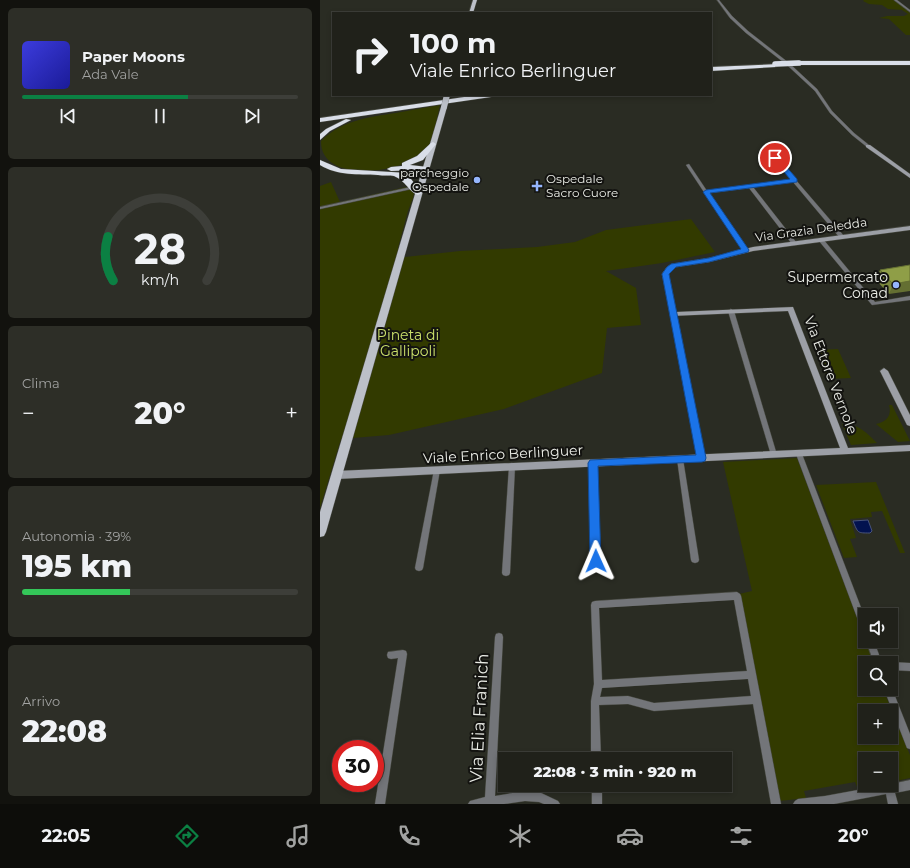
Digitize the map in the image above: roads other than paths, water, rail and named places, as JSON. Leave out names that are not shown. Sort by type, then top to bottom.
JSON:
[{"type":"highway","points":[[712,68],[775,64],[910,63]]},
{"type":"highway","points":[[320,119],[467,96]]},
{"type":"highway","points":[[320,119],[484,96]]},
{"type":"highway","points":[[320,138],[328,130],[348,120],[427,104]]},
{"type":"highway","points":[[383,170],[402,166],[420,158],[433,144]]},
{"type":"highway","points":[[320,162],[330,168],[340,171],[414,174],[426,170]]},
{"type":"highway","points":[[360,172],[415,167],[426,170]]},
{"type":"highway","points":[[392,174],[408,180],[416,190]]},
{"type":"main road","points":[[471,12],[475,0]]},
{"type":"main road","points":[[320,532],[416,190],[426,170],[447,96]]},
{"type":"street","points":[[718,0],[731,17],[747,32],[788,64],[816,90],[831,112],[853,134],[910,176]]},
{"type":"street","points":[[895,0],[910,11]]},
{"type":"street","points":[[775,158],[842,237]]},
{"type":"street","points":[[688,165],[745,250]]},
{"type":"street","points":[[706,192],[794,181]]},
{"type":"street","points":[[750,186],[794,243]]},
{"type":"street","points":[[320,208],[416,190]]},
{"type":"street","name":"Via Grazia Deledda","points":[[673,314],[665,277],[669,268],[682,264],[709,260],[745,250],[910,228]]},
{"type":"street","points":[[821,240],[874,304],[910,298]]},
{"type":"street","name":"Via Ettore Vernole","points":[[731,311],[791,309],[845,451]]},
{"type":"street","points":[[702,458],[673,314],[731,311],[774,455]]},
{"type":"street","points":[[884,371],[910,423]]},
{"type":"street","name":"Viale Enrico Berlinguer","points":[[337,475],[910,448]]},
{"type":"street","points":[[799,454],[858,610]]},
{"type":"street","points":[[680,459],[695,560]]},
{"type":"street","points":[[593,463],[596,561]]},
{"type":"street","points":[[506,574],[512,466]]},
{"type":"street","points":[[420,568],[437,470]]},
{"type":"street","points":[[596,752],[595,701],[598,684],[595,605],[737,596],[776,804]]},
{"type":"street","name":"Via Elia Franich","points":[[490,801],[499,637]]},
{"type":"street","points":[[380,804],[403,654],[391,655]]},
{"type":"street","points":[[898,666],[910,667]]},
{"type":"street","points":[[598,684],[752,675]]},
{"type":"street","points":[[891,696],[910,745]]},
{"type":"street","points":[[595,701],[628,700],[654,707],[756,700]]},
{"type":"street","points":[[898,787],[910,785]]},
{"type":"street","points":[[597,792],[597,804]]},
{"type":"street","points":[[798,804],[825,801],[873,792]]},
{"type":"street","points":[[890,792],[893,804]]},
{"type":"street","points":[[473,804],[525,796],[539,797],[555,804]]},
{"type":"place","name":"parcheggio Ospedale","points":[[477,180]]},
{"type":"place","name":"Ospedale Sacro Cuore","points":[[537,186]]},
{"type":"place","name":"Supermercato Conad","points":[[896,285]]},
{"type":"park label","name":"Pineta di Gallipoli","points":[[408,344]]}]
